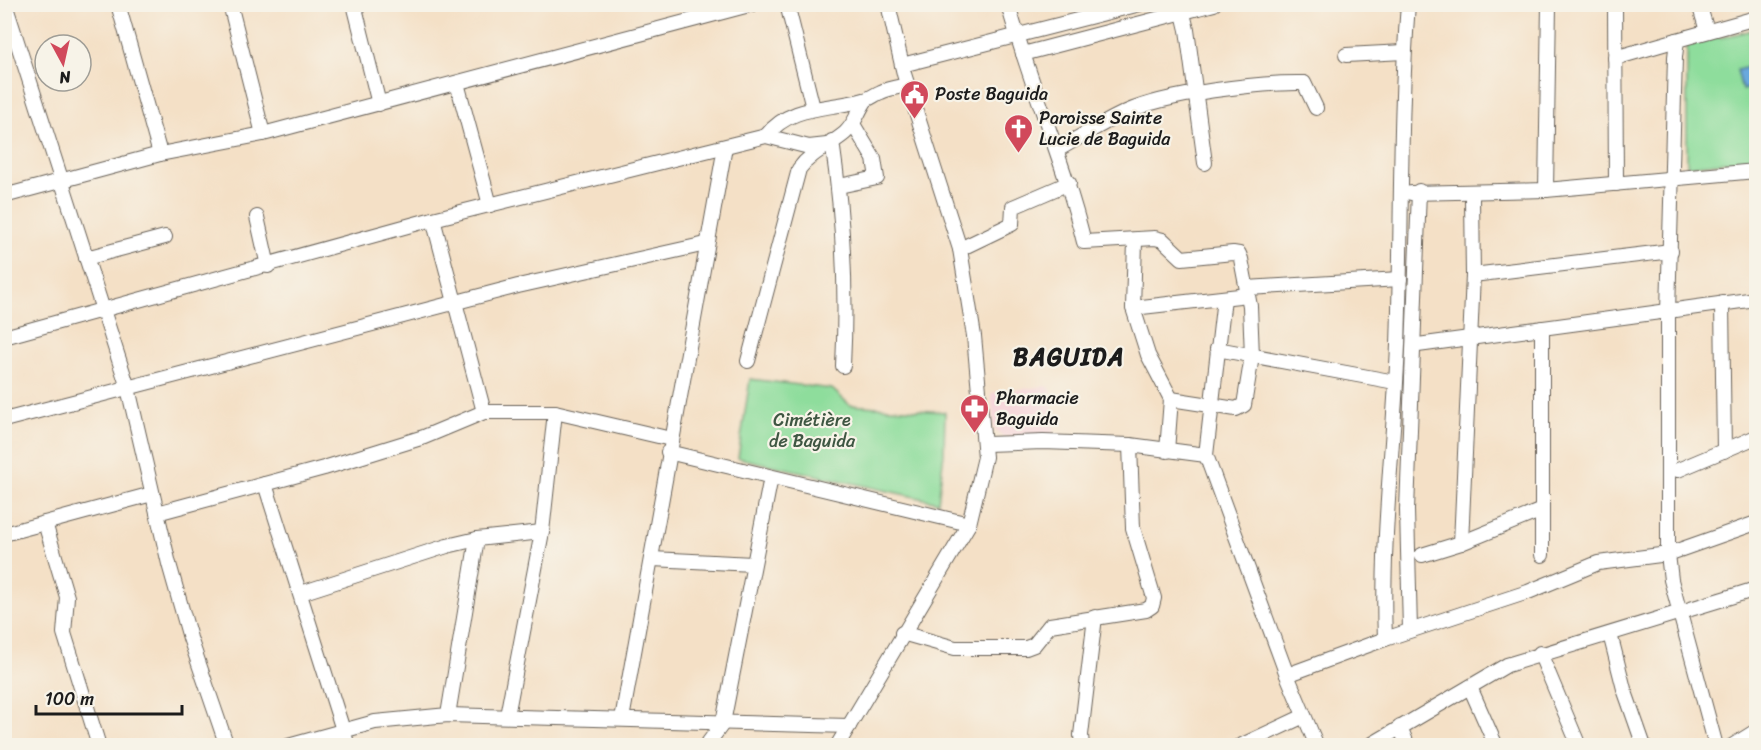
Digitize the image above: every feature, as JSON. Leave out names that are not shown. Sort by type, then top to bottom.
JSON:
[{"type":"street","points":[[5,4],[128,388],[152,494],[190,638],[227,746]]},
{"type":"street","points":[[118,4],[160,154]]},
{"type":"street","points":[[230,4],[263,134]]},
{"type":"street","points":[[354,4],[379,104]]},
{"type":"street","points":[[693,4],[698,19]]},
{"type":"street","points":[[4,195],[160,154],[263,134],[753,4]]},
{"type":"street","points":[[787,4],[813,108]]},
{"type":"street","points":[[837,746],[902,633],[969,524],[983,469],[986,444],[974,336],[960,249],[902,66],[888,4]]},
{"type":"street","points":[[1008,4],[1017,38],[1069,183],[1084,242],[1163,240],[1176,255],[1188,259],[1239,254],[1247,291],[1252,356],[1244,405],[1236,409],[1171,399]]},
{"type":"street","points":[[902,66],[1017,38],[1140,4]]},
{"type":"street","points":[[1023,54],[1182,8],[1214,4]]},
{"type":"street","points":[[1385,639],[1382,575],[1400,279],[1404,52],[1408,4]]},
{"type":"street","points":[[1546,190],[1549,4]]},
{"type":"street","points":[[1615,4],[1616,184]]},
{"type":"street","points":[[1700,4],[1707,31]]},
{"type":"street","points":[[1182,8],[1205,163]]},
{"type":"street","points":[[1615,58],[1756,18]]},
{"type":"street","points":[[1677,40],[1669,310],[1668,554],[1671,580],[1716,746]]},
{"type":"street","points":[[1346,55],[1404,52]]},
{"type":"street","points":[[457,83],[490,205]]},
{"type":"street","points":[[1057,150],[1126,112],[1195,95],[1273,84],[1304,83],[1316,108]]},
{"type":"street","points":[[766,136],[776,124],[791,115],[813,108],[866,100],[882,91],[908,85]]},
{"type":"street","points":[[748,361],[799,169],[805,159],[830,143],[853,124],[866,100]]},
{"type":"street","points":[[839,186],[877,178],[874,159],[853,124]]},
{"type":"street","points":[[4,337],[433,219],[766,136],[809,147],[830,143]]},
{"type":"street","points":[[830,143],[839,186],[846,308],[843,366]]},
{"type":"street","points":[[621,719],[652,559],[670,445],[693,331],[706,244],[725,147]]},
{"type":"street","points":[[1400,194],[1419,191],[1546,190],[1756,171]]},
{"type":"street","points":[[960,249],[1012,224],[1013,207],[1069,183]]},
{"type":"street","points":[[1410,630],[1407,510],[1419,191]]},
{"type":"street","points":[[1461,543],[1473,275],[1472,198]]},
{"type":"street","points":[[257,217],[268,266]]},
{"type":"street","points":[[433,219],[484,412]]},
{"type":"street","points":[[86,258],[165,237]]},
{"type":"street","points":[[1135,241],[1133,308],[1148,355],[1171,399],[1167,451]]},
{"type":"street","points":[[4,420],[455,303],[706,244]]},
{"type":"street","points":[[1473,275],[1671,250]]},
{"type":"street","points":[[1133,308],[1224,298],[1247,291],[1400,279]]},
{"type":"street","points":[[1224,298],[1206,455],[1287,675],[1317,746]]},
{"type":"street","points":[[1418,345],[1756,299]]},
{"type":"street","points":[[1722,303],[1724,451]]},
{"type":"street","points":[[1542,327],[1542,555]]},
{"type":"street","points":[[1217,349],[1395,382]]},
{"type":"street","points":[[157,513],[424,437],[484,412],[555,412],[771,477],[969,524]]},
{"type":"street","points":[[507,716],[542,532],[555,412]]},
{"type":"street","points":[[1678,470],[1756,437]]},
{"type":"street","points":[[986,444],[1043,442],[1130,445],[1206,455]]},
{"type":"street","points":[[902,633],[955,648],[1026,648],[1034,645],[1050,625],[1146,610],[1152,606],[1154,598],[1133,528],[1130,445]]},
{"type":"street","points":[[706,746],[723,723],[771,477]]},
{"type":"street","points":[[265,484],[348,746]]},
{"type":"street","points":[[4,534],[152,494]]},
{"type":"street","points":[[1422,555],[1461,543],[1542,510]]},
{"type":"street","points":[[45,523],[67,597],[64,633],[99,746]]},
{"type":"street","points":[[1287,675],[1410,630],[1528,592],[1598,563],[1668,554],[1756,523]]},
{"type":"street","points":[[301,593],[477,539],[542,532]]},
{"type":"street","points":[[447,715],[477,539]]},
{"type":"street","points":[[652,559],[753,564]]},
{"type":"street","points":[[1369,746],[1507,665],[1540,653],[1756,589]]},
{"type":"street","points":[[1082,746],[1081,735],[1095,617]]},
{"type":"street","points":[[1610,634],[1624,689],[1644,746]]},
{"type":"street","points":[[1540,653],[1579,746]]},
{"type":"street","points":[[1470,687],[1496,746]]},
{"type":"street","points":[[288,746],[343,729],[405,718],[447,715],[849,726]]},
{"type":"street","points":[[1240,746],[1304,716]]},
{"type":"street","points":[[1400,727],[1408,746]]},
{"type":"street","points":[[1732,746],[1756,731]]},
{"type":"shaded area","points":[[1047,386],[1051,390],[1054,434],[1003,437],[994,428],[991,393]]},
{"type":"green space","points":[[1756,29],[1756,159],[1687,166],[1687,43],[1709,32],[1720,38]]},
{"type":"green space","name":"Cimétière de Baguida","points":[[750,379],[832,389],[850,405],[945,412],[944,453],[938,502],[738,458]]},
{"type":"water","points":[[1756,65],[1756,86],[1742,90],[1737,70]]},
{"type":"place","name":"Poste Baguida","points":[[914,120]]},
{"type":"place","name":"Paroisse Sainte Lucie de Baguida","points":[[1018,154]]},
{"type":"place","name":"Pharmacie Baguida","points":[[975,434]]},
{"type":"district","name":"BAGUIDA","points":[[1069,357]]}]
